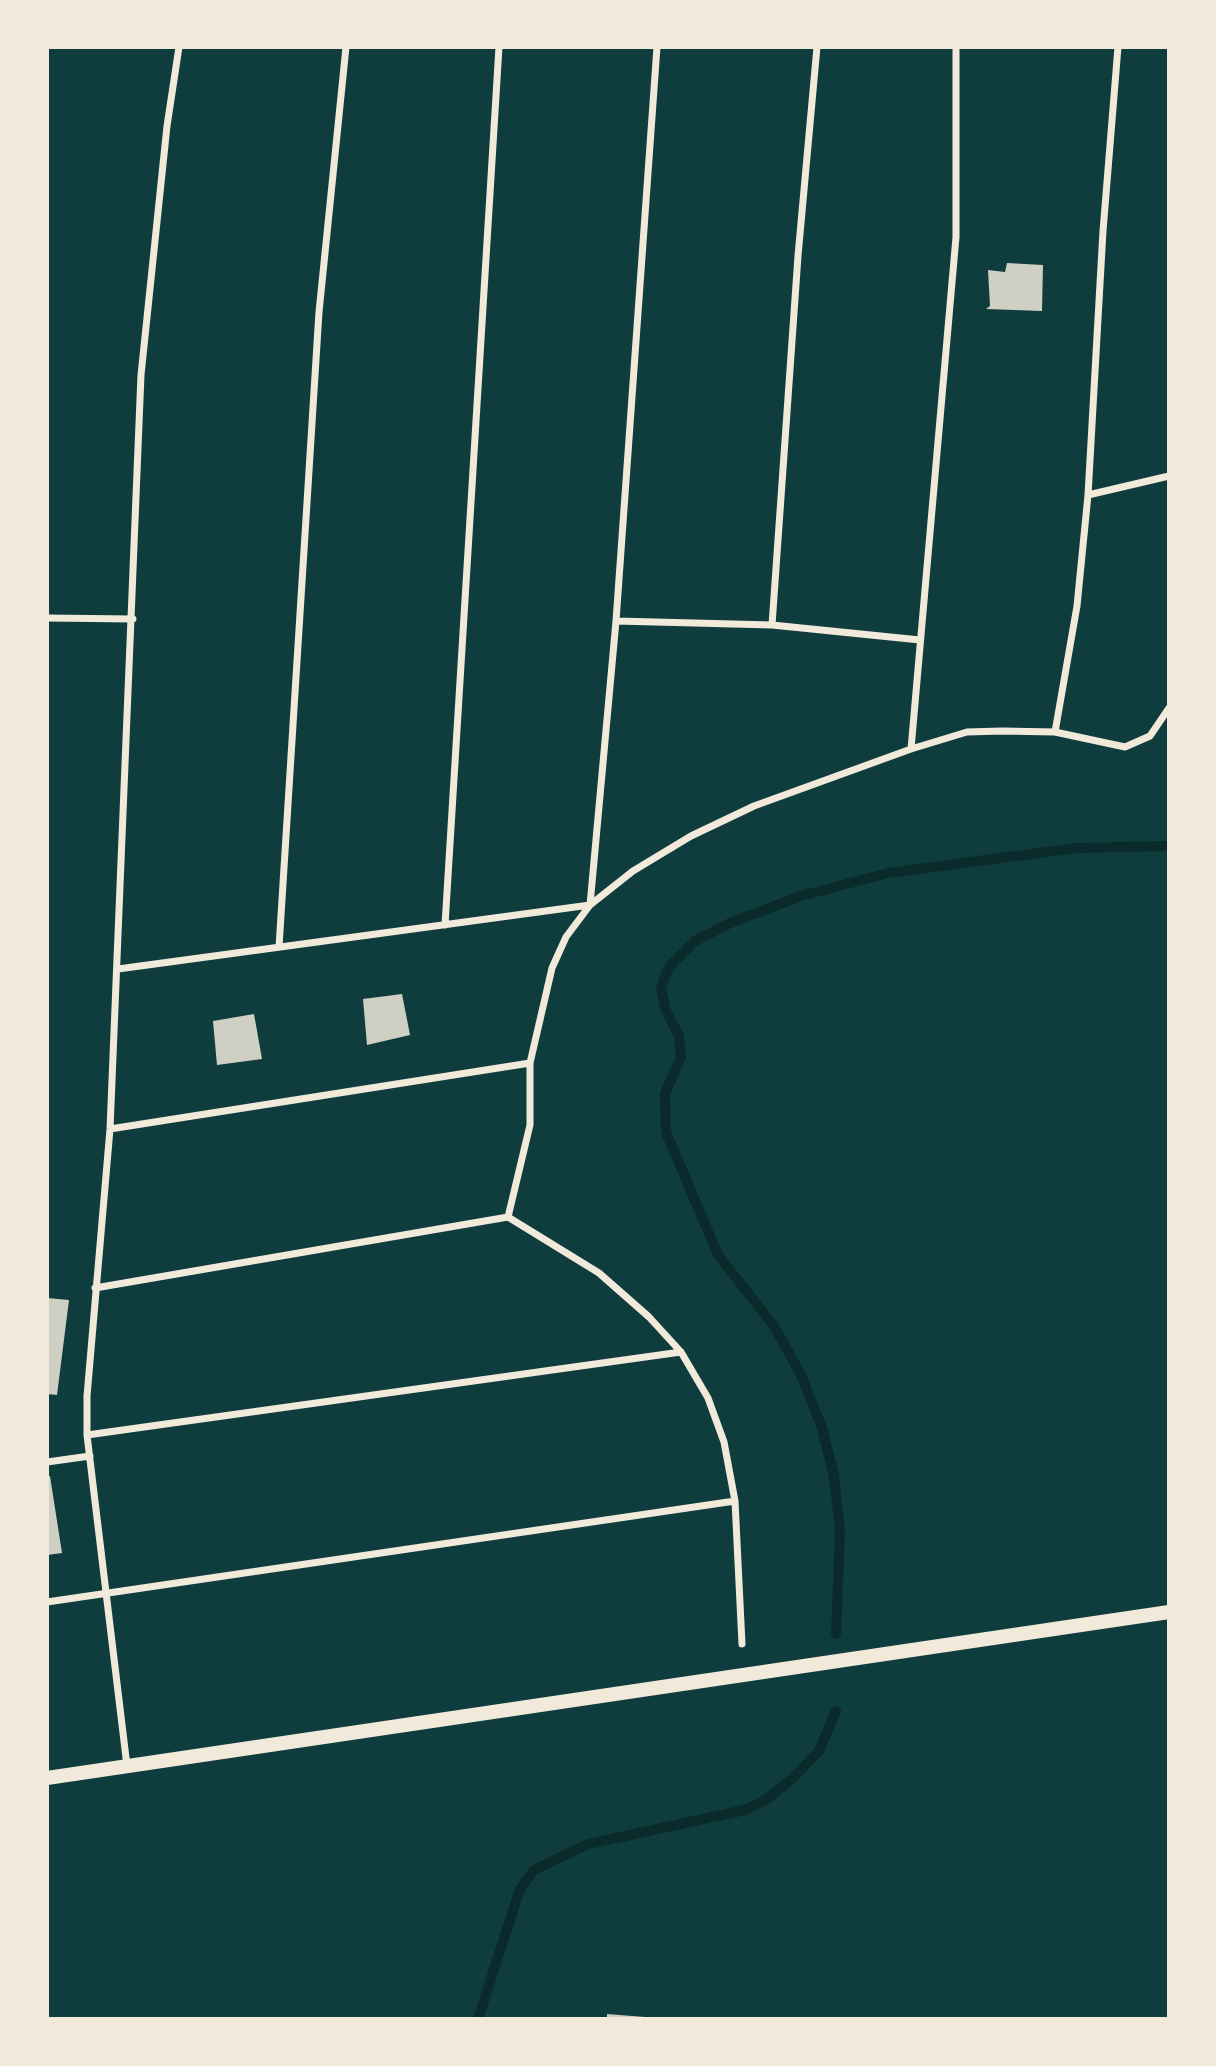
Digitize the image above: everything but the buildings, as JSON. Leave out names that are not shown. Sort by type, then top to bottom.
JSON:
[{"type":"main road","points":[[47,1778],[1169,1612]]},
{"type":"street","points":[[127,1766],[90,1457],[87,1396],[110,1129],[141,375],[167,125],[179,47]]},
{"type":"street","points":[[279,947],[319,312],[346,47]]},
{"type":"street","points":[[444,925],[499,47]]},
{"type":"street","points":[[590,905],[616,621],[657,47]]},
{"type":"street","points":[[772,625],[797,270],[817,47]]},
{"type":"street","points":[[912,749],[956,237],[956,47]]},
{"type":"street","points":[[1055,732],[1077,606],[1088,495],[1103,231],[1118,47]]},
{"type":"street","points":[[1088,495],[1169,476]]},
{"type":"street","points":[[47,618],[133,619]]},
{"type":"street","points":[[616,621],[772,625],[920,640]]},
{"type":"street","points":[[508,1217],[530,1125],[530,1063],[552,968],[566,937],[590,905],[634,871],[691,835],[754,806],[967,732],[1055,732],[1125,747],[1150,736],[1169,708]]},
{"type":"street","points":[[118,969],[590,905]]},
{"type":"street","points":[[110,1129],[530,1063]]},
{"type":"street","points":[[95,1288],[508,1217],[599,1273],[649,1317],[681,1352],[708,1398],[724,1442],[735,1501],[742,1644]]},
{"type":"street","points":[[88,1435],[681,1352]]},
{"type":"street","points":[[47,1462],[90,1457]]},
{"type":"street","points":[[47,1602],[735,1501]]},
{"type":"waterway","points":[[836,1634],[840,1530],[834,1476],[822,1428],[801,1375],[774,1326],[718,1255],[666,1132],[665,1094],[681,1057],[679,1036],[666,1011],[661,989],[668,968],[695,941],[730,923],[801,896],[888,873],[1076,848],[1169,846]]},
{"type":"waterway","points":[[478,2019],[520,1889],[534,1870],[588,1844],[745,1810],[767,1799],[793,1778],[819,1751],[836,1711]]}]
